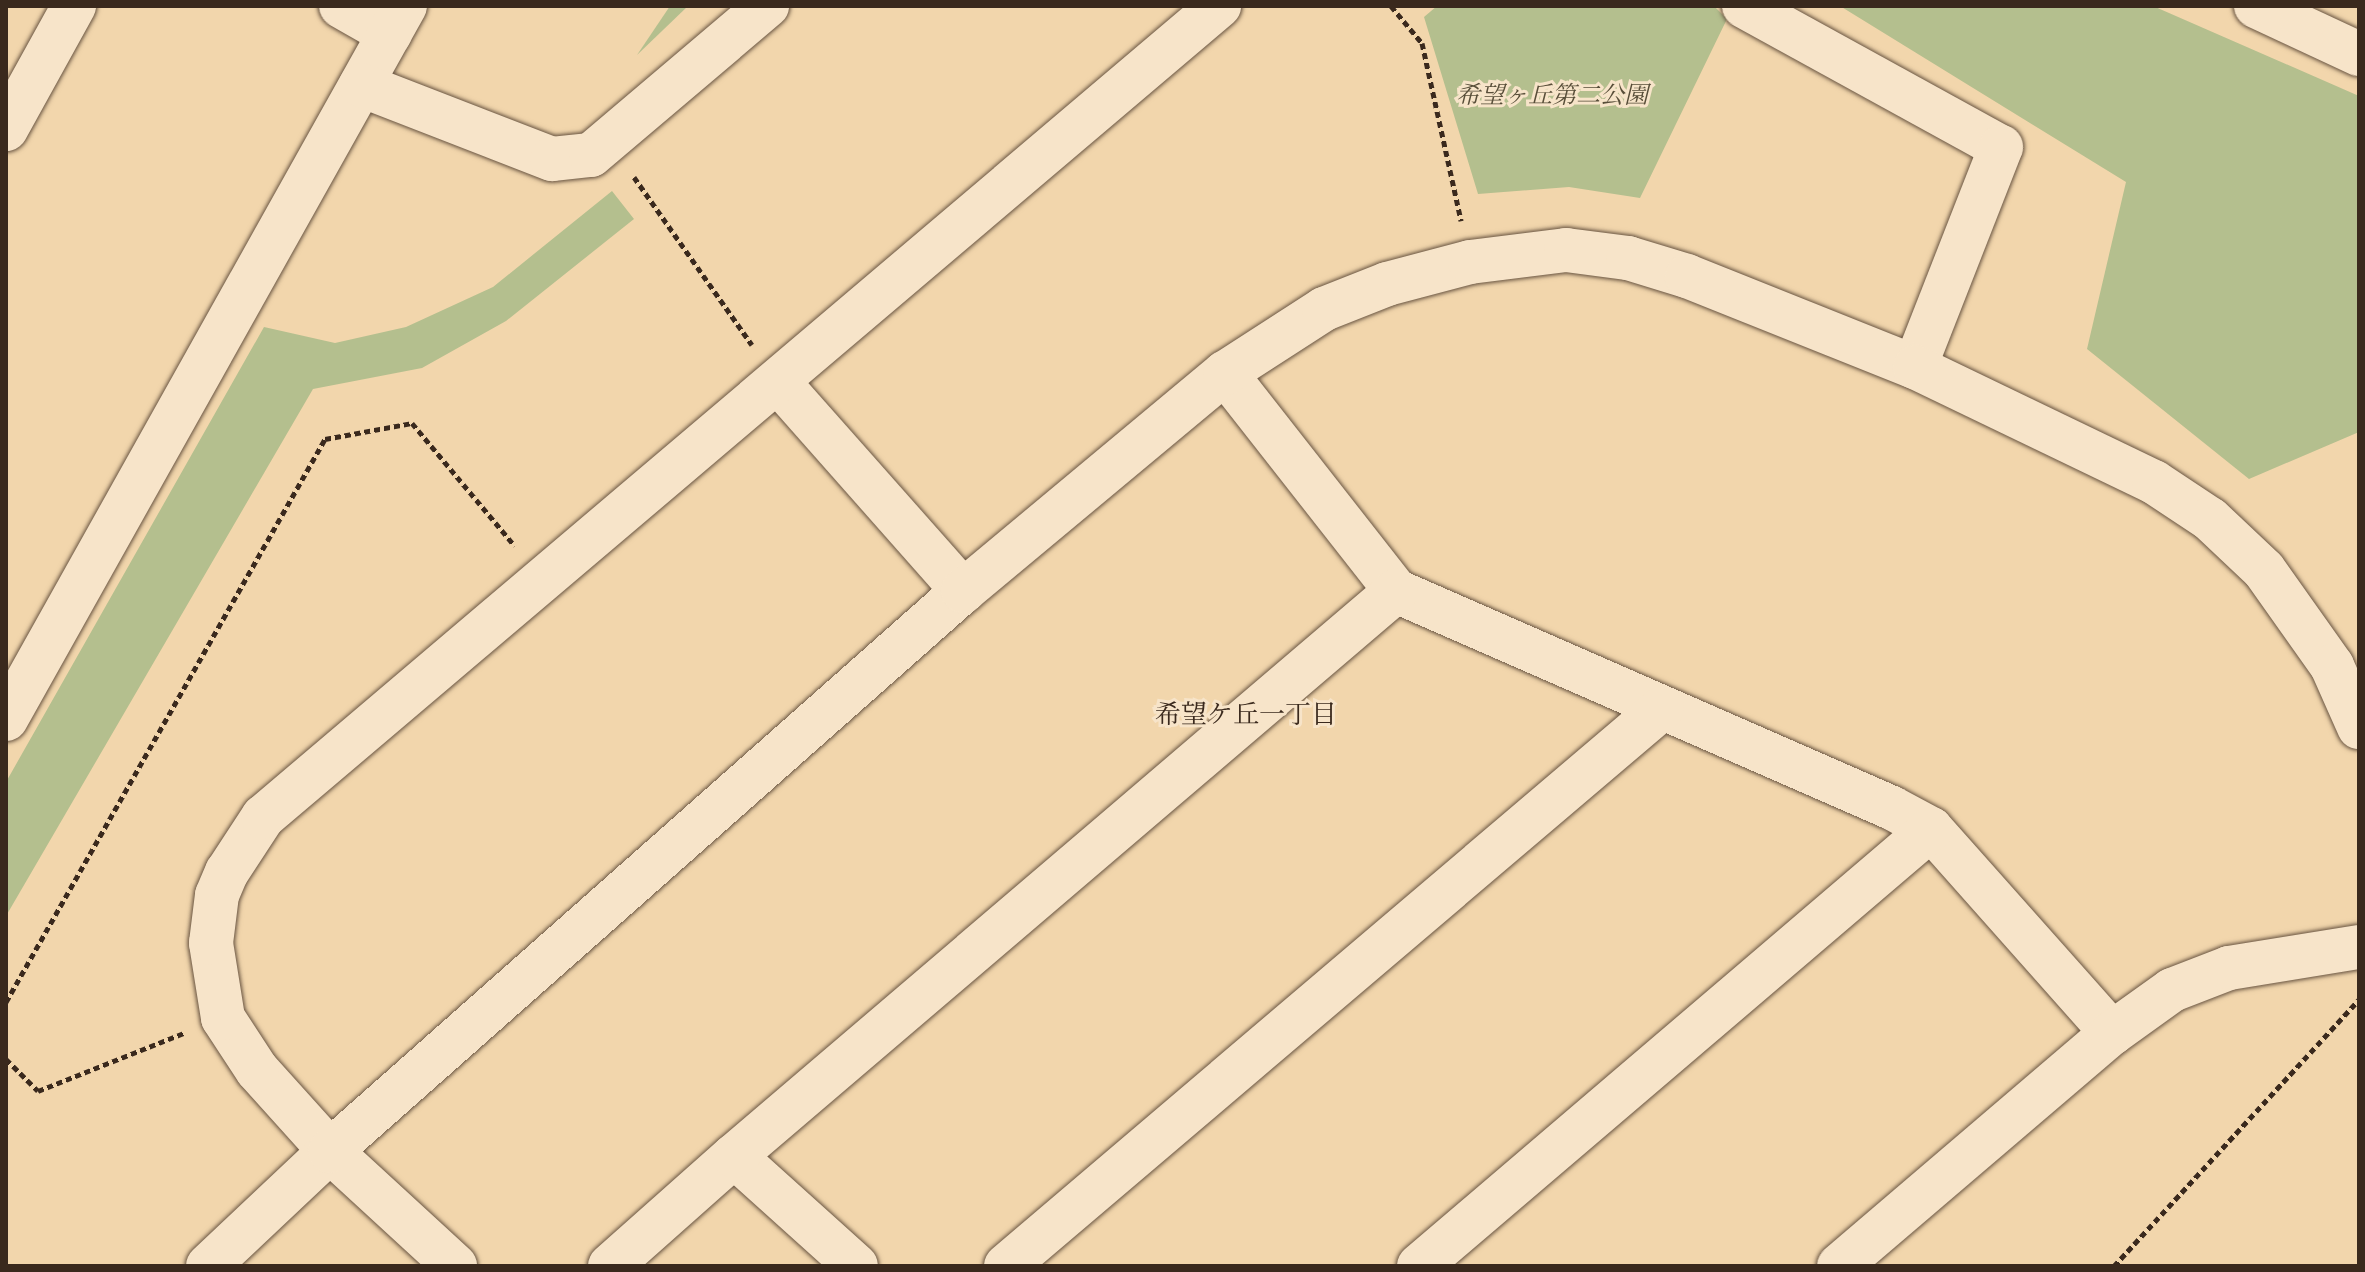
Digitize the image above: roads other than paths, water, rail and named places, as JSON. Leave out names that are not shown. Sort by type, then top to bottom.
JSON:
[{"type":"street","points":[[6,129],[74,6]]},
{"type":"street","points":[[6,719],[397,20],[341,6]]},
{"type":"street","points":[[361,85],[552,159],[591,155],[767,6]]},
{"type":"street","points":[[455,1266],[330,1151],[257,1070],[223,1018],[211,943],[217,895],[247,837],[276,802],[779,383],[1219,6]]},
{"type":"street","points":[[1744,6],[2001,147],[1915,367]]},
{"type":"street","points":[[2256,6],[2359,54]]},
{"type":"street","points":[[208,1266],[330,1151],[963,591],[1225,373],[1324,309],[1387,284],[1470,262],[1566,250],[1628,258],[1687,276],[1915,367],[2154,482],[2210,519],[2264,570],[2332,666],[2359,727]]},
{"type":"street","points":[[1225,373],[1396,591],[1892,808],[1931,829],[2112,1033]]},
{"type":"street","points":[[779,383],[963,591]]},
{"type":"street","points":[[610,1266],[734,1156],[1396,591]]},
{"type":"street","points":[[1006,1266],[1662,708]]},
{"type":"street","points":[[1419,1266],[1931,829]]},
{"type":"street","points":[[1839,1266],[2112,1033],[2172,990],[2229,968],[2359,947]]},
{"type":"street","points":[[734,1156],[856,1266]]},
{"type":"district","name":"希望ケ丘一丁目","points":[[1246,716]]},
{"type":"park label","name":"希望ヶ丘第二公園","points":[[1552,97]]}]
